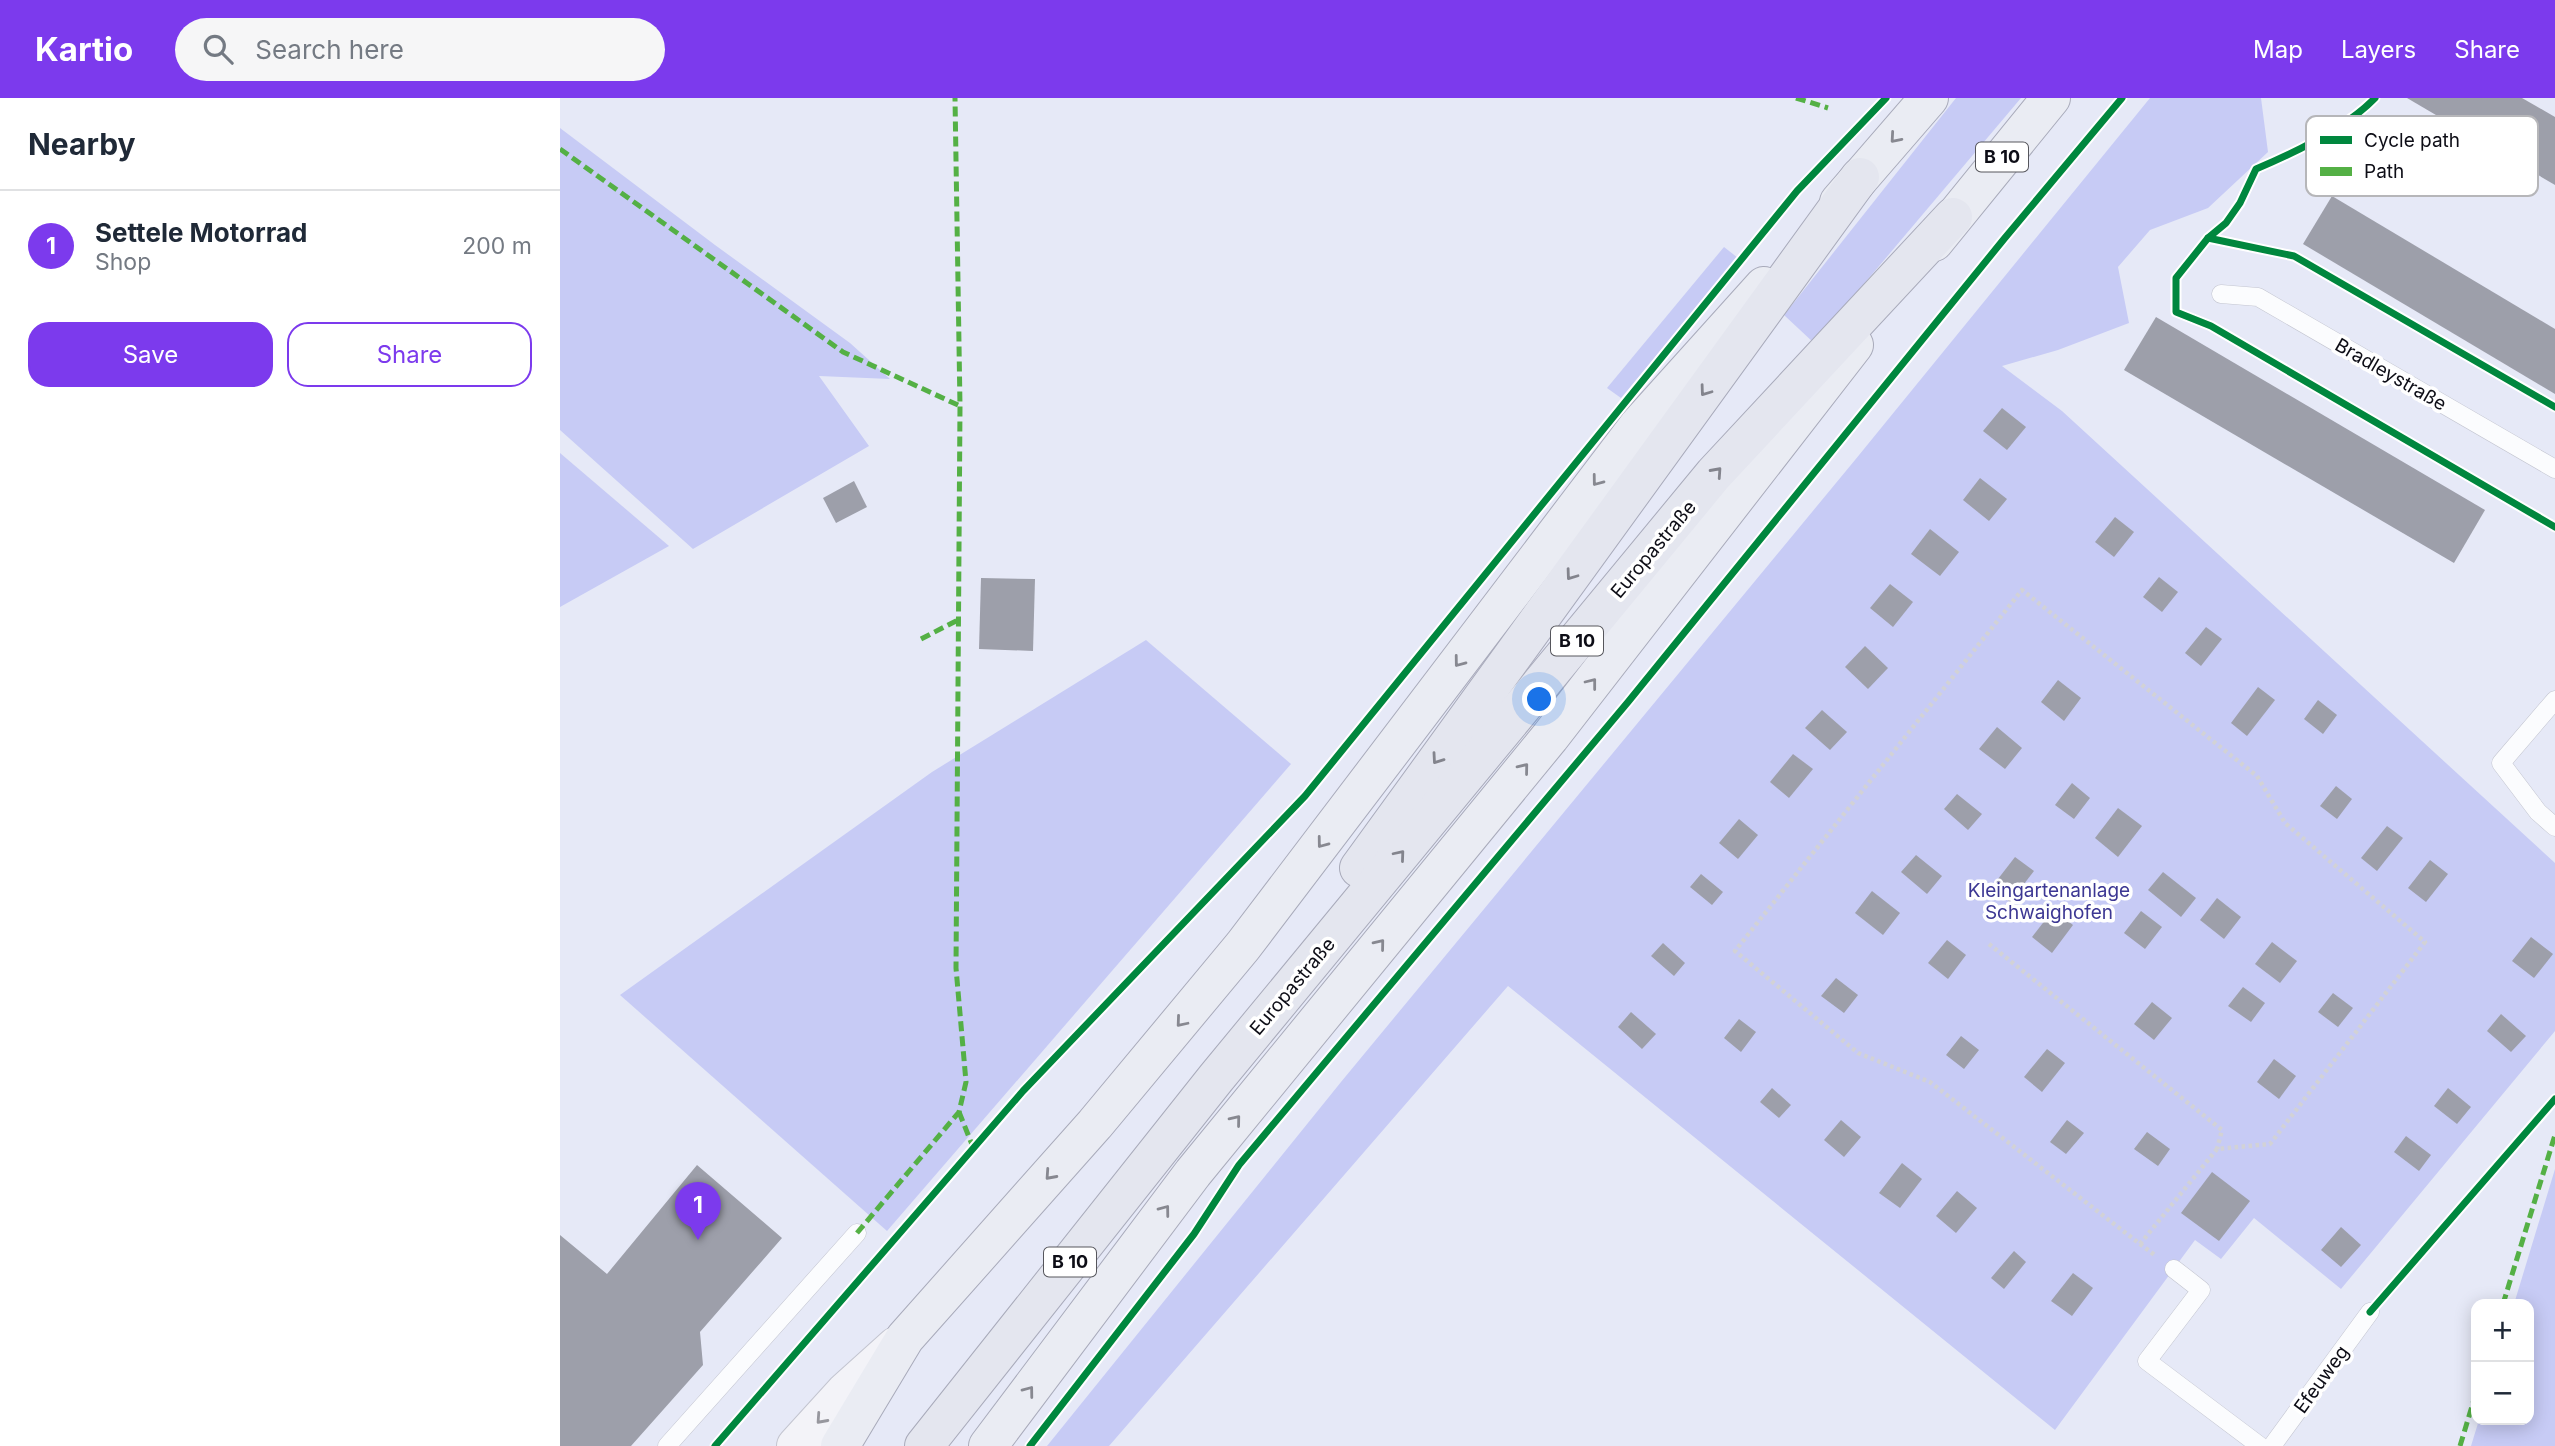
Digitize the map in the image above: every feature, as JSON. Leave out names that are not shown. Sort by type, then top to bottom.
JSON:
[{"type":"highway","name":"Europastraße","points":[[1216,1078],[1340,895],[1860,177]]},
{"type":"highway","name":"Europastraße","points":[[924,1446],[1216,1078],[1714,474],[1954,217]]},
{"type":"main road","name":"Europastraße","points":[[1860,177],[1929,98]]},
{"type":"main road","name":"Europastraße","points":[[1954,217],[2051,98]]},
{"type":"main road","points":[[796,1446],[846,1391],[905,1338],[1095,1125],[1243,946],[1638,426],[1860,177]]},
{"type":"main road","points":[[988,1446],[1193,1173],[1550,737],[1954,217]]},
{"type":"main road","points":[[840,1446],[905,1338]]},
{"type":"lane","name":"Bradleystraße","points":[[2221,294],[2258,297],[2555,469]]},
{"type":"lane","points":[[2555,700],[2501,763],[2538,812],[2555,827]]},
{"type":"lane","points":[[667,1446],[858,1233]]},
{"type":"lane","points":[[2174,1269],[2201,1290],[2147,1361],[2260,1446]]},
{"type":"lane","name":"Efeuweg","points":[[2272,1446],[2370,1312]]},
{"type":"path","points":[[2174,1269],[1930,1082],[1858,1053],[1735,951],[2022,590],[2258,776],[2285,823],[2425,942],[2270,1144],[2217,1149]]},
{"type":"path","points":[[1989,944],[2222,1130],[2217,1149],[2140,1244]]},
{"type":"green space","points":[[1956,98],[2021,98],[1814,343],[1784,315]]},
{"type":"green space","name":"Kleingartenanlage Schwaighofen","points":[[2150,98],[2261,98],[2268,152],[2208,208],[2150,230],[2118,267],[2129,323],[2058,350],[2002,366],[2062,411],[2555,863],[2555,1031],[2341,1289],[2254,1218],[2221,1259],[2195,1240],[2055,1430],[1508,986],[1109,1446],[1047,1446],[1341,1082]]},
{"type":"green space","points":[[560,128],[850,343],[890,379],[819,376],[869,446],[693,549],[560,430]]},
{"type":"green space","points":[[1724,247],[1738,258],[1621,398],[1607,388]]},
{"type":"green space","points":[[560,453],[669,546],[560,607]]},
{"type":"green space","points":[[1146,640],[1291,764],[887,1231],[620,995],[932,772]]},
{"type":"green space","points":[[2555,1169],[2555,1446],[2471,1446],[2477,1425],[2534,1425],[2534,1299],[2516,1299]]},
{"type":"building","points":[[2407,98],[2522,98],[2555,117],[2555,185],[2538,175],[2538,116],[2438,116]]},
{"type":"building","points":[[2332,196],[2555,329],[2555,394],[2303,244]]},
{"type":"building","points":[[2156,317],[2485,510],[2454,563],[2124,370]]},
{"type":"building","points":[[2002,408],[2026,427],[2007,450],[1983,431]]},
{"type":"building","points":[[1980,478],[2007,499],[1989,521],[1963,500]]},
{"type":"building","points":[[854,481],[867,507],[836,523],[823,498]]},
{"type":"building","points":[[2115,517],[2134,532],[2114,557],[2095,542]]},
{"type":"building","points":[[1930,529],[1959,552],[1940,576],[1911,554]]},
{"type":"building","points":[[2159,577],[2178,592],[2162,612],[2143,597]]},
{"type":"building","points":[[981,578],[1035,579],[1033,651],[979,649]]},
{"type":"building","points":[[1890,584],[1913,602],[1893,627],[1870,608]]},
{"type":"building","points":[[2206,627],[2222,639],[2201,666],[2185,653]]},
{"type":"building","points":[[1865,646],[1888,668],[1868,689],[1845,667]]},
{"type":"building","points":[[2058,680],[2081,698],[2064,721],[2041,702]]},
{"type":"building","points":[[2258,687],[2275,700],[2247,736],[2231,723]]},
{"type":"building","points":[[2318,700],[2337,715],[2323,734],[2304,719]]},
{"type":"building","points":[[1822,710],[1847,732],[1830,750],[1805,728]]},
{"type":"building","points":[[1997,727],[2022,748],[2005,769],[1979,749]]},
{"type":"building","points":[[1793,754],[1813,769],[1789,798],[1770,782]]},
{"type":"building","points":[[2072,783],[2090,798],[2074,819],[2055,805]]},
{"type":"building","points":[[2336,786],[2352,799],[2337,819],[2320,806]]},
{"type":"building","points":[[1957,794],[1982,814],[1968,830],[1944,809]]},
{"type":"building","points":[[2118,808],[2142,826],[2118,857],[2095,838]]},
{"type":"building","points":[[1739,819],[1758,835],[1738,859],[1719,843]]},
{"type":"building","points":[[2387,826],[2403,838],[2377,871],[2361,858]]},
{"type":"building","points":[[1916,855],[1942,876],[1927,894],[1901,872]]},
{"type":"building","points":[[2015,857],[2034,871],[2010,902],[1991,888]]},
{"type":"building","points":[[2430,860],[2448,874],[2426,902],[2408,888]]},
{"type":"building","points":[[2163,872],[2196,898],[2181,917],[2148,890]]},
{"type":"building","points":[[1701,874],[1723,892],[1712,905],[1690,887]]},
{"type":"building","points":[[1872,891],[1900,913],[1883,935],[1855,913]]},
{"type":"building","points":[[2217,898],[2241,917],[2224,939],[2200,920]]},
{"type":"building","points":[[2053,910],[2073,925],[2052,953],[2032,937]]},
{"type":"building","points":[[2141,911],[2162,927],[2145,949],[2124,933]]},
{"type":"building","points":[[2531,937],[2553,954],[2534,978],[2512,961]]},
{"type":"building","points":[[1947,940],[1966,955],[1948,979],[1928,963]]},
{"type":"building","points":[[2272,942],[2297,961],[2280,983],[2255,964]]},
{"type":"building","points":[[1663,943],[1685,963],[1674,976],[1651,956]]},
{"type":"building","points":[[1836,978],[1858,995],[1844,1013],[1821,996]]},
{"type":"building","points":[[2243,987],[2265,1003],[2251,1022],[2228,1006]]},
{"type":"building","points":[[2333,993],[2353,1008],[2338,1027],[2318,1012]]},
{"type":"building","points":[[2152,1002],[2172,1018],[2154,1040],[2134,1024]]},
{"type":"building","points":[[1631,1012],[1656,1034],[1642,1049],[1618,1027]]},
{"type":"building","points":[[2501,1014],[2526,1036],[2511,1052],[2487,1031]]},
{"type":"building","points":[[1739,1019],[1756,1032],[1741,1052],[1724,1038]]},
{"type":"building","points":[[1961,1036],[1979,1050],[1964,1069],[1946,1055]]},
{"type":"building","points":[[2047,1049],[2065,1063],[2042,1092],[2024,1077]]},
{"type":"building","points":[[2274,1059],[2296,1076],[2279,1099],[2257,1082]]},
{"type":"building","points":[[1772,1088],[1791,1105],[1779,1118],[1760,1102]]},
{"type":"building","points":[[2448,1088],[2471,1107],[2457,1124],[2434,1106]]},
{"type":"building","points":[[1841,1120],[1861,1137],[1844,1157],[1824,1140]]},
{"type":"building","points":[[2067,1120],[2084,1133],[2066,1154],[2050,1142]]},
{"type":"building","points":[[2147,1132],[2170,1149],[2158,1166],[2134,1149]]},
{"type":"building","points":[[2406,1136],[2431,1155],[2419,1171],[2394,1152]]},
{"type":"building","points":[[1902,1163],[1922,1179],[1900,1208],[1879,1193]]},
{"type":"building","points":[[697,1165],[782,1238],[700,1332],[703,1365],[631,1446],[560,1446],[560,1235],[607,1274]]},
{"type":"building","points":[[2212,1172],[2250,1201],[2219,1241],[2181,1213]]},
{"type":"building","points":[[1957,1191],[1977,1208],[1956,1233],[1936,1216]]},
{"type":"building","points":[[2341,1227],[2361,1245],[2341,1267],[2321,1250]]},
{"type":"building","points":[[2014,1251],[2026,1262],[2004,1289],[1991,1278]]},
{"type":"building","points":[[2073,1273],[2093,1288],[2072,1316],[2051,1301]]},
{"type":"marked path","points":[[857,1233],[959,1112],[966,1082],[956,968],[960,406],[955,98]]},
{"type":"marked path","points":[[1796,98],[1828,108]]},
{"type":"marked path","points":[[560,149],[843,352],[960,406]]},
{"type":"marked path","points":[[921,639],[958,620]]},
{"type":"marked path","points":[[959,1112],[973,1147]]},
{"type":"marked path","points":[[2505,1299],[2555,1135]]},
{"type":"marked path","points":[[2460,1446],[2471,1410]]},
{"type":"cycle path","points":[[715,1446],[1023,1091],[1305,796],[1797,191],[1886,98]]},
{"type":"cycle path","points":[[1030,1446],[1194,1234],[1239,1165],[1628,702],[2122,98]]},
{"type":"cycle path","points":[[2354,116],[2375,98]]},
{"type":"cycle path","points":[[2306,145],[2256,169],[2240,203],[2226,223],[2208,238],[2176,278],[2176,312],[2211,326],[2555,527]]},
{"type":"cycle path","points":[[2208,238],[2294,256],[2555,407]]},
{"type":"cycle path","points":[[2370,1312],[2555,1099]]},
{"type":"place","name":"Settele Motorrad","points":[[698,1240]]}]
